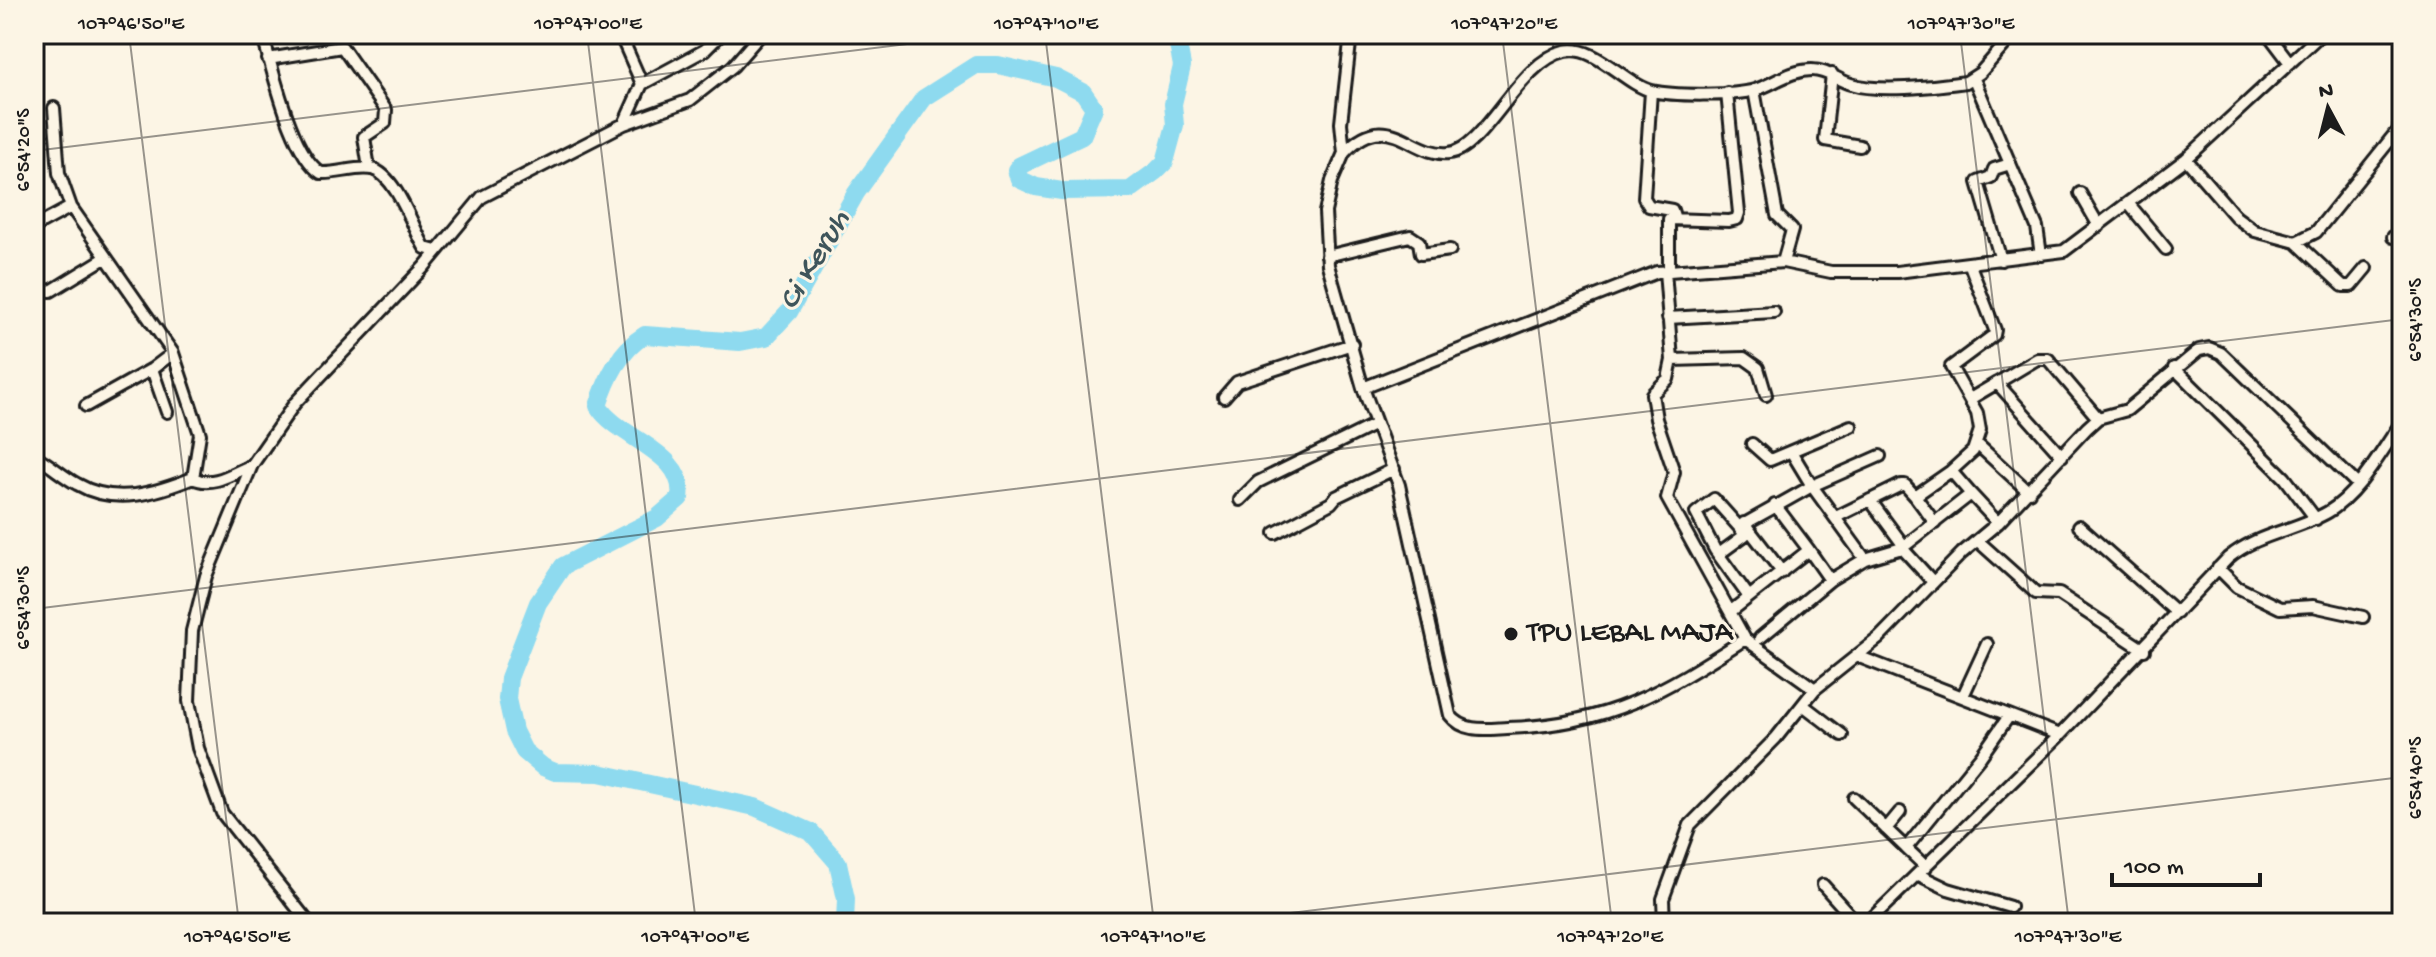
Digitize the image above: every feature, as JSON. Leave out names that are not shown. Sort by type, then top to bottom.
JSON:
[{"type":"street","points":[[262,34],[299,143],[314,169],[333,174],[369,168],[386,179],[425,248],[436,251]]},
{"type":"street","points":[[620,34],[642,84]]},
{"type":"street","points":[[624,124],[642,84],[705,50],[721,34]]},
{"type":"street","points":[[309,923],[222,813],[198,748],[189,701],[192,631],[206,576],[252,465],[295,403],[372,324],[493,188],[624,124],[676,106],[703,91],[761,34]]},
{"type":"street","points":[[1344,153],[1341,123],[1351,34]]},
{"type":"street","points":[[1745,639],[1640,703],[1607,715],[1547,727],[1481,729],[1456,723],[1450,715],[1394,469],[1363,388],[1327,256],[1325,212],[1332,181],[1344,153],[1362,136],[1373,133],[1395,135],[1440,153],[1457,151],[1483,131],[1522,82],[1566,51],[1580,51],[1651,91],[1727,93],[1754,90],[1787,75],[1809,70],[1832,74],[1864,86],[1949,84],[1974,79],[2014,34]]},
{"type":"street","points":[[2268,34],[2290,63]]},
{"type":"street","points":[[1363,388],[1667,270],[1783,262],[1831,272],[1859,273],[1970,265],[2064,251],[2186,159],[2321,34]]},
{"type":"street","points":[[268,59],[335,45],[342,47],[386,110],[385,123],[364,137],[369,168]]},
{"type":"street","points":[[1832,74],[1825,140],[1860,146]]},
{"type":"street","points":[[1974,79],[2037,227],[2041,255]]},
{"type":"street","points":[[1754,90],[1777,215],[1792,230],[1783,262]]},
{"type":"street","points":[[1651,91],[1644,198],[1649,206],[1672,210],[1675,219]]},
{"type":"street","points":[[1727,93],[1738,216],[1729,221],[1667,221],[1668,318],[1672,360],[1668,379],[1652,394],[1656,419],[1674,472],[1667,498],[1745,639],[1815,689]]},
{"type":"street","points":[[54,108],[59,173],[71,207],[98,241],[105,258],[173,353],[200,434],[193,478]]},
{"type":"street","points":[[2296,242],[2316,232],[2402,125]]},
{"type":"street","points":[[2186,159],[2246,224],[2266,235],[2296,242],[2343,286],[2351,286],[2366,268]]},
{"type":"street","points":[[2001,260],[1978,182],[1991,177],[1994,169],[2010,164]]},
{"type":"street","points":[[2080,193],[2099,226]]},
{"type":"street","points":[[2128,203],[2166,249]]},
{"type":"street","points":[[34,227],[71,207]]},
{"type":"street","points":[[2393,237],[2402,227]]},
{"type":"street","points":[[1327,256],[1410,236],[1419,242],[1421,254],[1450,250]]},
{"type":"street","points":[[34,281],[44,290],[51,291],[105,258]]},
{"type":"street","points":[[1915,496],[1951,471],[1977,444],[1980,421],[1951,367],[1994,335],[1995,330],[1970,265]]},
{"type":"street","points":[[1668,318],[1774,312]]},
{"type":"street","points":[[1224,397],[1237,382],[1352,344]]},
{"type":"street","points":[[1664,923],[1663,899],[1690,825],[1776,738],[1815,689],[1857,656],[1998,523],[2098,418],[2127,410],[2199,350],[2209,348],[2221,353],[2357,484]]},
{"type":"street","points":[[86,406],[152,369],[173,353]]},
{"type":"street","points":[[1672,360],[1744,358],[1758,368],[1766,395]]},
{"type":"street","points":[[1970,399],[2037,359],[2048,359],[2098,418]]},
{"type":"street","points":[[2174,368],[2285,478],[2316,519]]},
{"type":"street","points":[[152,369],[167,412]]},
{"type":"street","points":[[1997,383],[2062,456]]},
{"type":"street","points":[[1867,923],[2060,735],[2144,650],[2218,568],[2251,541],[2316,519],[2347,498],[2402,422]]},
{"type":"street","points":[[1240,500],[1258,482],[1376,424]]},
{"type":"street","points":[[1752,444],[1770,460],[1851,426]]},
{"type":"street","points":[[1977,444],[2029,492]]},
{"type":"street","points":[[1792,453],[1865,559]]},
{"type":"street","points":[[1719,554],[1775,505],[1880,456]]},
{"type":"street","points":[[40,459],[77,484],[109,493],[144,496],[193,478],[207,483],[252,465]]},
{"type":"street","points":[[1275,533],[1331,503],[1336,497],[1394,469]]},
{"type":"street","points":[[1951,471],[1998,523]]},
{"type":"street","points":[[1836,517],[1905,485],[1935,523]]},
{"type":"street","points":[[1760,638],[1830,580],[1865,559],[1903,547],[1971,494]]},
{"type":"street","points":[[1749,597],[1696,516],[1697,511],[1714,499],[1782,572]]},
{"type":"street","points":[[1870,500],[1903,547],[1933,582]]},
{"type":"street","points":[[1775,505],[1830,580]]},
{"type":"street","points":[[2079,526],[2177,613]]},
{"type":"street","points":[[1978,541],[2036,593],[2059,594],[2144,650]]},
{"type":"street","points":[[1730,612],[1809,550]]},
{"type":"street","points":[[2218,568],[2237,587],[2280,608],[2313,606],[2363,617]]},
{"type":"street","points":[[1963,696],[1987,644]]},
{"type":"street","points":[[1857,656],[2060,735]]},
{"type":"street","points":[[1803,705],[1842,735]]},
{"type":"street","points":[[1906,848],[1981,756],[2009,716]]},
{"type":"street","points":[[1854,798],[1906,848],[1923,871],[1948,889],[2010,907]]},
{"type":"street","points":[[1886,829],[1900,812]]},
{"type":"street","points":[[1823,885],[1857,923]]},
{"type":"waterway","name":"Ci Keruh","points":[[845,923],[846,899],[838,863],[811,832],[755,807],[599,773],[555,772],[543,767],[524,751],[514,731],[507,699],[509,678],[538,603],[563,566],[657,518],[680,498],[679,482],[673,469],[662,457],[608,418],[598,406],[610,375],[628,348],[645,335],[740,342],[766,337],[789,312],[856,193],[924,98],[976,65],[998,65],[1056,78],[1083,92],[1094,108],[1082,136],[1019,166],[1016,170],[1019,179],[1036,187],[1062,191],[1130,190],[1165,162],[1175,125],[1173,104],[1182,66],[1176,34]]},
{"type":"place","name":"TPU LEBAL MAJA","points":[[1511,634]]}]
